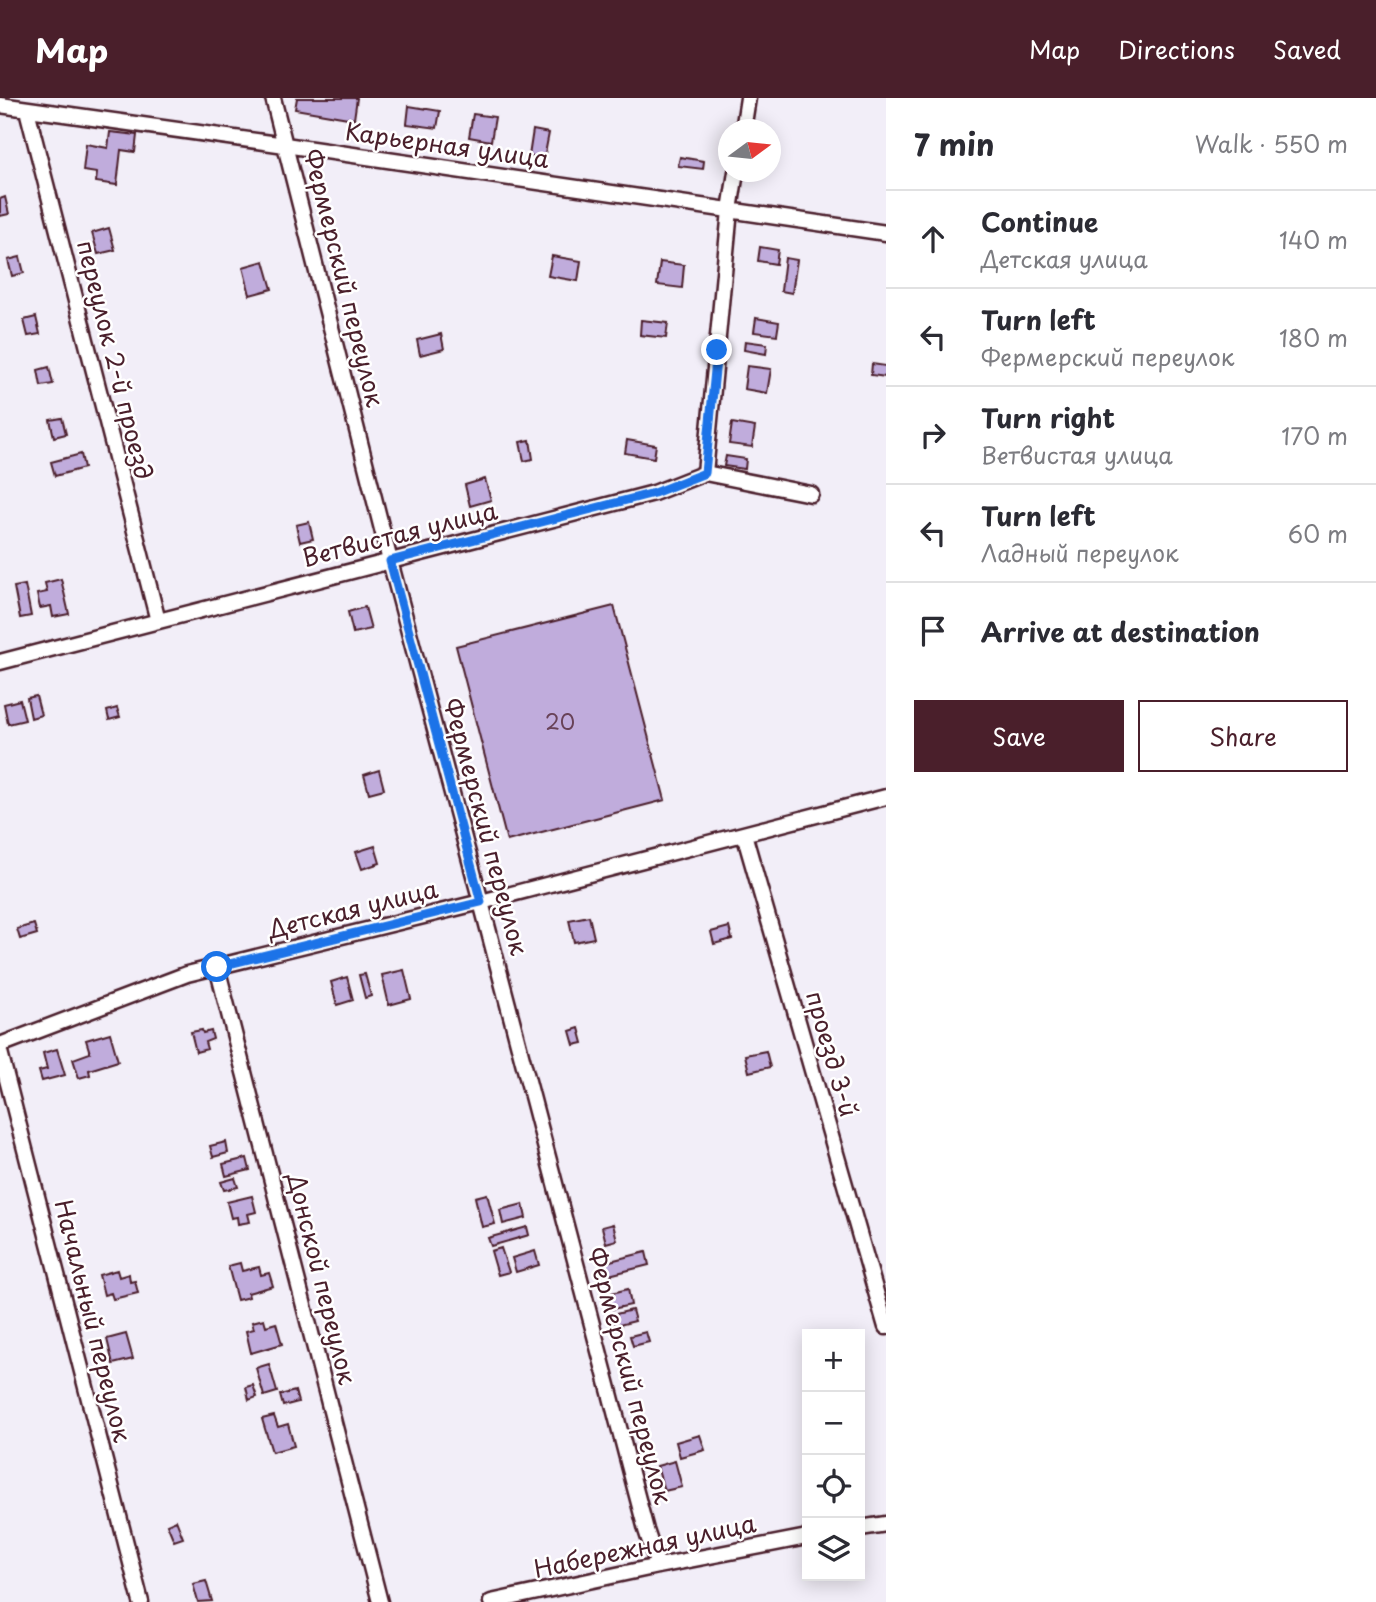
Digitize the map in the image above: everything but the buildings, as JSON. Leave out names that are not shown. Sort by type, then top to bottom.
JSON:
[{"type":"street","name":"Фермерский переулок","points":[[273,98],[390,561],[646,1530],[658,1566]]},
{"type":"street","points":[[745,119],[748,98]]},
{"type":"street","name":"Карьерная улица","points":[[0,106],[886,233]]},
{"type":"street","name":"переулок 2-й проезд","points":[[27,110],[158,621]]},
{"type":"street","points":[[734,182],[705,473],[811,494]]},
{"type":"street","name":"Ветвистая улица","points":[[0,662],[654,493],[705,473]]},
{"type":"street","name":"Детская улица","points":[[0,1045],[187,974],[481,902],[886,797]]},
{"type":"street","name":"проезд 3-й","points":[[744,834],[886,1326]]},
{"type":"street","name":"Донской переулок","points":[[217,967],[380,1602]]},
{"type":"street","name":"Начальный переулок","points":[[0,1052],[141,1602]]},
{"type":"street","points":[[865,1527],[886,1524]]},
{"type":"street","name":"Набережная улица","points":[[491,1602],[802,1538]]},
{"type":"route","points":[[217,967],[481,902],[390,561],[654,493],[705,473],[717,350]]}]
